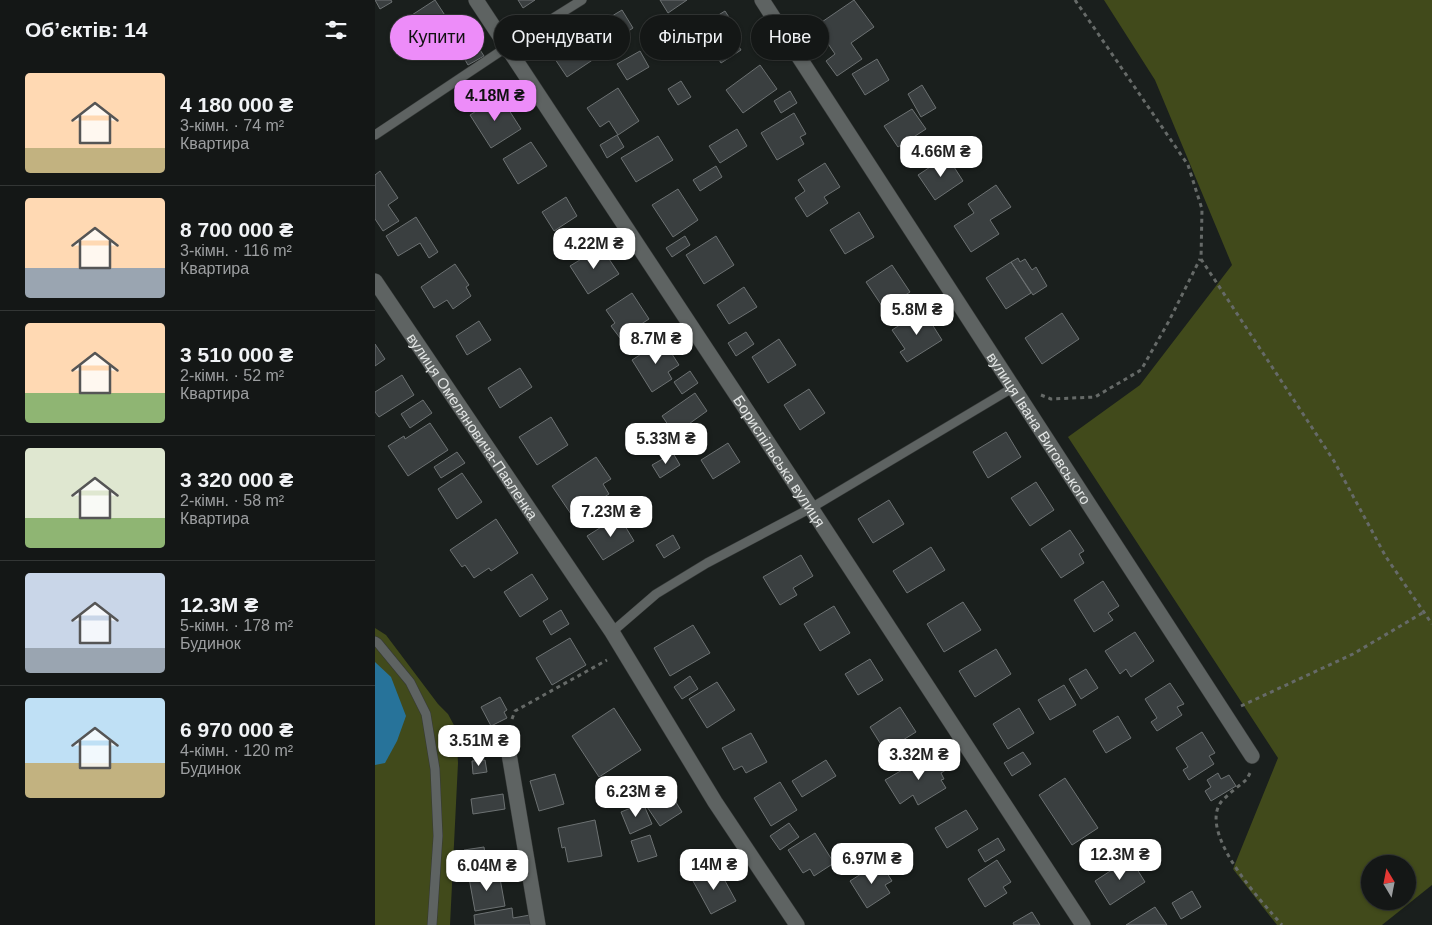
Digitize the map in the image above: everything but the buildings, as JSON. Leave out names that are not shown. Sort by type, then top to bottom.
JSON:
[{"type":"street","name":"Бориспільська вулиця","points":[[476,0],[494,27]]},
{"type":"street","name":"вулиця Івана Виговського","points":[[762,0],[1252,756]]},
{"type":"street","name":"Бориспільська вулиця","points":[[516,60],[1083,925]]},
{"type":"street","name":"вулиця Омеляновича-Павленка","points":[[375,281],[612,632],[715,802],[797,925]]},
{"type":"street","points":[[505,736],[538,925]]},
{"type":"lane","points":[[558,15],[582,0]]},
{"type":"lane","points":[[375,135],[494,56]]},
{"type":"lane","points":[[612,632],[656,594],[699,568],[811,508],[1014,387]]},
{"type":"lane","points":[[375,641],[410,682],[426,714],[435,769],[438,836],[432,925]]},
{"type":"path","points":[[1014,387],[1051,399],[1095,397],[1141,370],[1201,259],[1202,209],[1188,165],[1075,0]]},
{"type":"path","points":[[1201,259],[1334,461],[1386,557],[1432,624]]},
{"type":"path","points":[[1224,713],[1353,654],[1424,612]]},
{"type":"path","points":[[505,736],[515,711],[623,651]]},
{"type":"path","points":[[1252,756],[1251,769],[1247,779],[1221,803],[1216,815],[1217,833],[1229,859],[1282,925]]},
{"type":"green space","points":[[1104,0],[1432,0],[1432,885],[1416,898],[1416,855],[1361,855],[1361,910],[1401,910],[1382,925],[1277,925],[1233,869],[1278,758],[1068,437],[1140,385],[1232,265],[1155,80]]},
{"type":"green space","points":[[375,628],[386,635],[438,704],[448,714],[456,729],[458,763],[450,925],[375,925]]},
{"type":"water","points":[[375,662],[391,677],[406,716],[397,741],[385,763],[375,765]]}]
